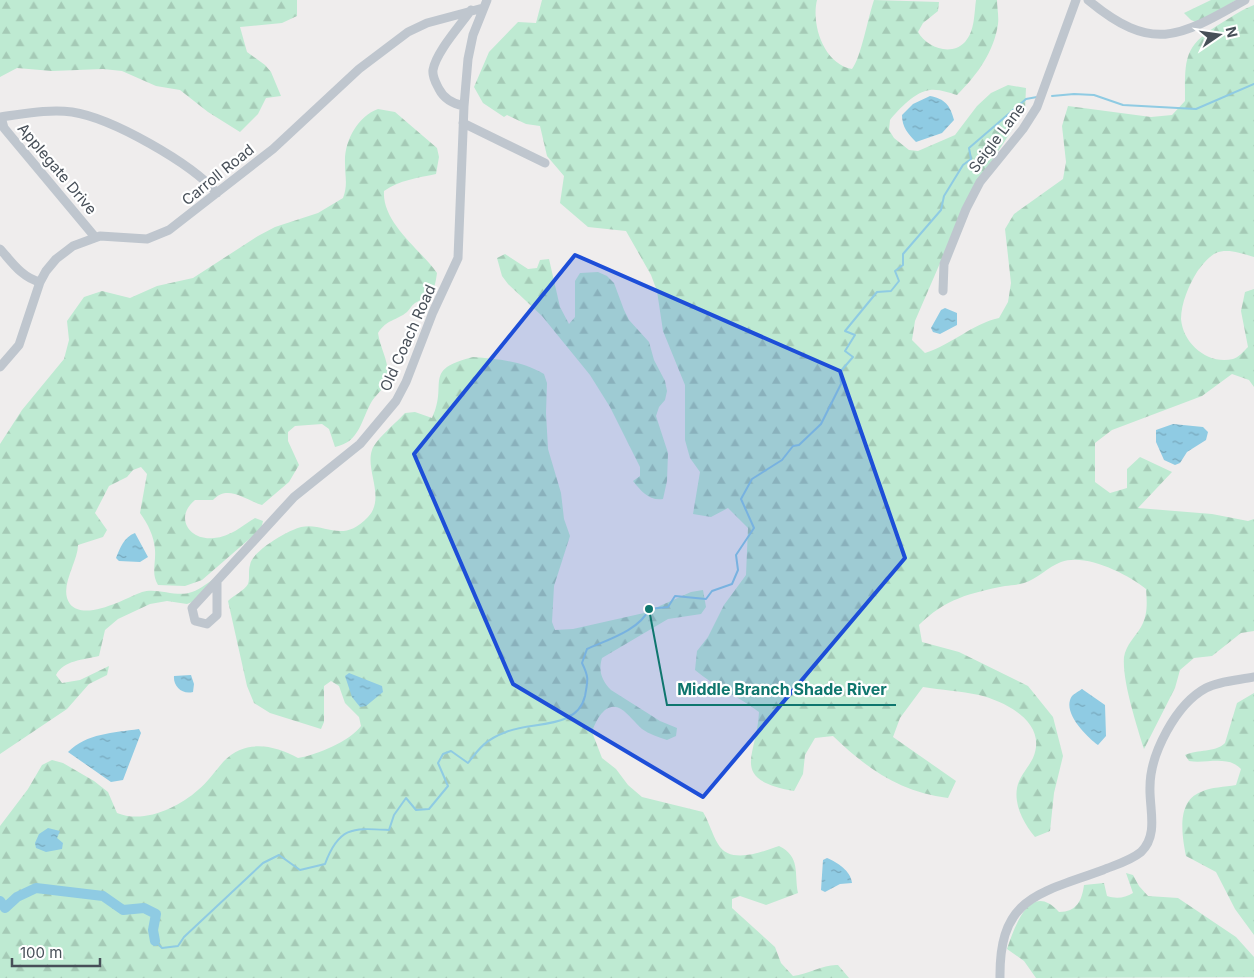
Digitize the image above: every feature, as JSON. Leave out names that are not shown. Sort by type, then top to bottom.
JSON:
[{"type":"street","name":"Seigle Lane","points":[[942,291],[944,264],[966,208],[980,182],[1023,129],[1037,107],[1076,0]]},
{"type":"street","points":[[1088,0],[1106,15],[1132,30],[1151,34],[1168,34],[1182,31],[1202,23],[1245,0]]},
{"type":"street","name":"Carroll Road","points":[[0,367],[19,346],[40,282],[56,259],[73,246],[95,237],[131,240],[157,236],[189,216],[273,149],[360,68],[386,48],[426,23],[485,4]]},
{"type":"street","name":"Old Coach Road","points":[[217,583],[217,615],[207,624],[195,621],[192,608],[294,497],[360,444],[378,425],[402,388],[420,349],[433,312],[458,258],[464,106],[473,35],[485,4]]},
{"type":"street","points":[[464,106],[453,104],[442,93],[434,79],[433,71],[444,47],[471,10]]},
{"type":"street","points":[[0,117],[59,111],[93,118],[154,145],[206,180],[217,193]]},
{"type":"street","name":"Applegate Drive","points":[[0,117],[4,128],[95,237]]},
{"type":"street","points":[[463,123],[545,163]]},
{"type":"street","points":[[0,249],[20,271],[32,280],[40,282]]},
{"type":"street","points":[[1000,978],[1004,932],[1010,920],[1023,905],[1038,894],[1128,860],[1142,851],[1151,835],[1150,787],[1152,764],[1170,726],[1188,702],[1207,687],[1254,677]]},
{"type":"highlighted area","points":[[575,255],[840,371],[905,558],[703,797],[513,684],[414,454]]},
{"type":"green space","points":[[0,0],[297,0],[297,16],[282,23],[240,27],[247,52],[265,65],[271,72],[281,96],[266,98],[258,114],[240,132],[208,112],[180,90],[156,86],[122,71],[103,69],[52,71],[17,68],[0,77]]},
{"type":"green space","points":[[542,0],[817,0],[816,21],[818,32],[827,52],[842,66],[852,69],[861,47],[874,0],[939,2],[938,11],[923,23],[918,32],[933,46],[953,49],[965,42],[971,33],[976,0],[997,0],[998,24],[993,44],[978,71],[957,95],[937,90],[925,91],[908,101],[890,120],[889,130],[894,138],[909,150],[918,151],[955,135],[977,106],[991,93],[1008,85],[1026,88],[1025,110],[969,196],[915,321],[912,340],[925,353],[945,345],[980,325],[999,318],[1008,302],[1011,283],[1005,229],[1014,214],[1063,179],[1066,162],[1062,126],[1068,106],[1151,117],[1172,115],[1185,101],[1186,63],[1193,46],[1210,30],[1254,5],[1254,257],[1225,251],[1216,253],[1205,261],[1186,294],[1181,319],[1186,337],[1198,351],[1215,359],[1235,358],[1248,347],[1241,311],[1245,292],[1254,289],[1254,387],[1249,380],[1232,374],[1202,396],[1112,430],[1095,443],[1095,482],[1110,493],[1127,488],[1127,469],[1140,457],[1172,472],[1138,508],[1212,514],[1248,521],[1254,519],[1254,631],[1241,633],[1212,656],[1194,658],[1180,670],[1175,688],[1144,749],[1125,678],[1124,657],[1145,618],[1147,604],[1146,589],[1128,577],[1106,566],[1082,560],[1061,562],[1024,583],[980,591],[959,598],[938,609],[919,625],[922,642],[959,652],[1028,686],[1053,717],[1063,756],[1054,793],[1050,831],[1035,837],[1018,808],[1017,788],[1033,758],[1036,746],[1035,734],[1022,716],[1012,709],[990,698],[979,695],[923,687],[900,718],[893,737],[956,781],[948,798],[914,790],[885,777],[845,748],[833,736],[815,738],[805,755],[803,774],[794,791],[773,786],[760,780],[753,773],[751,764],[759,712],[695,670],[697,651],[708,637],[724,605],[746,575],[748,528],[728,508],[711,517],[693,514],[700,472],[690,458],[685,440],[685,385],[663,331],[657,291],[651,275],[626,231],[588,227],[560,203],[564,176],[547,156],[540,126],[526,124],[507,115],[504,117],[483,103],[474,87],[489,52],[518,22],[536,23]]},
{"type":"green space","points":[[1211,0],[1236,0],[1198,23],[1191,20],[1184,13]]},
{"type":"green space","points":[[378,109],[395,112],[437,148],[439,157],[436,174],[402,182],[384,191],[385,203],[395,225],[437,273],[435,285],[431,292],[412,305],[403,315],[381,328],[378,333],[388,369],[388,378],[385,385],[372,401],[355,435],[343,444],[335,447],[329,429],[322,424],[295,426],[288,432],[288,441],[299,465],[289,482],[262,505],[231,493],[219,495],[213,500],[195,500],[189,507],[185,520],[191,532],[198,536],[214,538],[225,536],[255,518],[263,521],[261,529],[202,580],[185,586],[158,585],[154,573],[155,555],[152,535],[140,513],[147,474],[141,467],[133,470],[127,477],[109,486],[95,513],[107,530],[103,537],[78,545],[66,590],[70,604],[77,609],[85,611],[106,607],[142,592],[154,591],[186,594],[199,589],[218,576],[200,599],[187,604],[167,601],[150,604],[118,619],[105,630],[99,656],[69,663],[59,670],[56,675],[62,683],[80,680],[109,666],[107,675],[89,684],[67,709],[0,754],[0,444],[22,410],[64,359],[69,340],[67,321],[84,297],[102,291],[130,298],[157,286],[193,278],[258,236],[275,227],[318,213],[343,198],[346,185],[345,155],[350,138],[364,117]]},
{"type":"green space","points":[[505,254],[528,269],[537,268],[540,260],[549,259],[560,307],[569,324],[575,317],[575,281],[580,273],[598,272],[607,276],[614,283],[629,320],[649,342],[654,360],[665,381],[667,391],[665,400],[659,407],[656,416],[668,453],[667,481],[663,499],[650,497],[633,481],[640,476],[640,467],[610,407],[590,375],[542,316],[502,276],[497,258]]},
{"type":"green space","points":[[473,357],[501,360],[527,366],[544,374],[547,383],[548,449],[561,493],[564,519],[570,536],[554,586],[552,622],[555,630],[573,629],[644,613],[691,592],[703,590],[706,607],[701,614],[668,619],[602,658],[600,667],[605,683],[611,690],[660,721],[677,728],[676,736],[667,740],[651,734],[642,729],[627,713],[616,707],[611,707],[602,713],[592,732],[602,758],[616,769],[628,785],[642,797],[703,812],[718,844],[730,854],[755,854],[779,846],[786,850],[794,860],[798,893],[766,905],[740,896],[732,899],[732,908],[775,947],[781,963],[793,976],[827,966],[838,965],[849,978],[0,978],[0,826],[28,789],[42,765],[52,760],[63,763],[94,781],[108,792],[117,813],[138,817],[160,812],[181,803],[205,784],[224,761],[241,749],[260,746],[270,747],[298,758],[314,754],[341,742],[356,732],[361,726],[359,717],[345,703],[339,686],[331,681],[324,686],[324,722],[321,729],[270,713],[254,703],[247,686],[228,601],[248,584],[250,565],[256,555],[288,532],[312,526],[339,531],[348,530],[358,526],[368,517],[375,501],[371,466],[374,446],[405,413],[415,412],[432,418],[437,406],[439,379],[442,373],[447,367]]},
{"type":"green space","points":[[1254,693],[1254,935],[1235,909],[1216,872],[1186,856],[1182,829],[1184,811],[1193,797],[1209,789],[1236,785],[1241,769],[1230,762],[1189,761],[1185,755],[1211,750],[1225,743],[1237,703]]},
{"type":"green space","points":[[1126,873],[1133,875],[1139,886],[1148,896],[1178,898],[1236,937],[1254,957],[1254,977],[1036,978],[1024,961],[1007,949],[1019,919],[1032,904],[1040,901],[1049,903],[1059,912],[1070,910],[1078,904],[1084,885],[1104,883],[1107,896],[1124,897],[1133,893]]},
{"type":"water","points":[[930,96],[940,99],[946,104],[951,110],[954,120],[942,133],[916,142],[906,130],[902,115],[913,104]]},
{"type":"water","points":[[945,308],[957,313],[957,325],[940,334],[933,332],[931,328],[941,310]]},
{"type":"water","points":[[1173,424],[1203,427],[1208,432],[1206,440],[1187,452],[1180,463],[1175,465],[1164,460],[1156,442],[1156,430]]},
{"type":"water","points":[[135,533],[148,557],[140,562],[119,561],[116,558],[125,540]]},
{"type":"water","points":[[349,673],[382,686],[383,692],[366,706],[360,707],[352,697],[345,676]]},
{"type":"water","points":[[191,675],[194,684],[193,692],[189,693],[179,689],[175,683],[174,676]]},
{"type":"water","points":[[1082,689],[1105,705],[1106,736],[1098,745],[1077,724],[1070,709],[1072,696]]},
{"type":"water","points":[[139,729],[141,733],[123,780],[111,782],[68,752],[92,737]]},
{"type":"water","points":[[48,828],[60,831],[57,838],[63,843],[62,849],[46,852],[36,848],[35,843],[39,834]]},
{"type":"water","points":[[827,858],[846,871],[852,883],[840,884],[825,892],[821,890],[823,860]]},
{"type":"waterway","points":[[1052,96],[1094,95],[1123,105],[1196,109],[1254,84]]},
{"type":"waterway","points":[[155,941],[162,948],[178,946],[184,937],[263,863],[279,855],[300,870],[325,864],[336,842],[349,832],[366,829],[389,830],[394,815],[406,798],[416,810],[429,809],[448,786],[438,763],[443,754],[451,751],[468,763],[484,744],[499,735],[517,729],[552,723],[573,714],[580,707],[585,696],[587,679],[582,663],[587,649],[631,629],[645,616],[649,609],[668,607],[675,596],[706,599],[712,591],[732,584],[738,570],[736,555],[754,528],[741,499],[752,479],[782,460],[793,446],[799,445],[821,424],[841,384],[840,372],[853,357],[845,351],[855,335],[845,331],[877,292],[891,291],[899,281],[895,271],[903,265],[903,254],[941,210],[944,196],[963,165],[971,159],[969,148],[1026,99],[1037,97]]},
{"type":"waterway","points":[[0,901],[5,908],[17,897],[36,888],[103,896],[123,910],[144,908],[156,914],[153,930],[155,941]]},
{"type":"place","name":"Middle Branch Shade River","points":[[649,609]]}]
